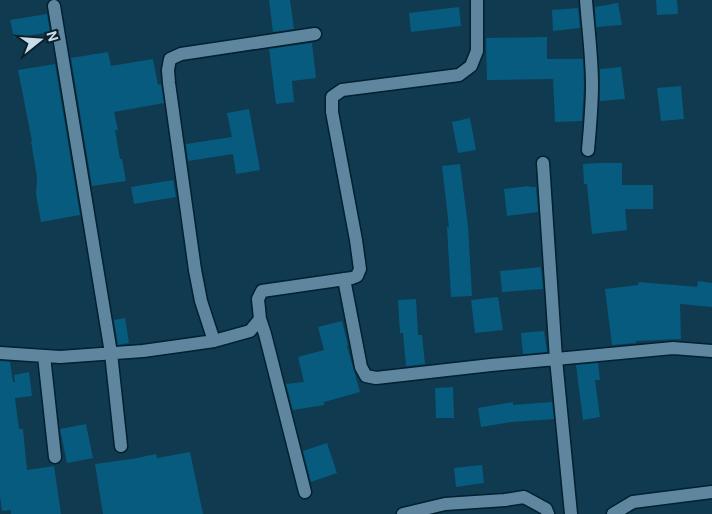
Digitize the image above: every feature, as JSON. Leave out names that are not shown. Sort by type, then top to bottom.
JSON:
[{"type":"street","points":[[305,492],[266,334],[260,319],[258,299],[262,291],[356,276],[360,269],[332,112],[332,97],[342,90],[459,75],[472,66],[477,51],[476,0]]},
{"type":"street","points":[[586,0],[592,84],[588,150]]},
{"type":"street","points":[[54,6],[111,353],[122,446]]},
{"type":"street","points":[[214,341],[201,301],[192,248],[169,83],[168,70],[170,59],[181,54],[315,34]]},
{"type":"street","points":[[543,163],[556,359],[571,514]]},
{"type":"street","points":[[344,279],[361,367],[366,376],[376,378],[490,365],[674,348],[712,351]]},
{"type":"street","points":[[0,353],[60,357],[143,351],[214,341],[250,331],[260,319]]},
{"type":"street","points":[[44,356],[55,457]]},
{"type":"street","points":[[613,514],[632,502],[712,492]]},
{"type":"street","points":[[403,514],[445,504],[524,497],[546,509],[548,514]]},
{"type":"building","points":[[269,0],[290,0],[294,29],[273,32]]},
{"type":"building","points":[[656,0],[677,0],[678,14],[657,15]]},
{"type":"building","points":[[618,3],[622,25],[596,27],[595,7]]},
{"type":"building","points":[[459,7],[461,26],[411,32],[409,13]]},
{"type":"building","points":[[578,8],[580,28],[553,31],[552,10]]},
{"type":"building","points":[[47,14],[50,32],[14,38],[10,20]]},
{"type":"building","points":[[547,37],[547,59],[583,59],[582,121],[555,122],[553,79],[487,80],[486,38]]},
{"type":"building","points":[[312,43],[316,78],[292,81],[294,102],[276,104],[269,49]]},
{"type":"building","points":[[108,52],[111,66],[153,59],[158,85],[161,84],[164,103],[114,112],[118,130],[115,130],[120,159],[122,159],[126,181],[92,186],[71,58]]},
{"type":"building","points":[[55,64],[80,215],[41,222],[36,194],[37,177],[32,141],[18,70]]},
{"type":"building","points":[[621,67],[625,99],[600,101],[600,69]]},
{"type":"building","points":[[681,86],[684,119],[661,121],[657,88]]},
{"type":"building","points":[[249,109],[260,170],[236,174],[233,154],[188,161],[186,144],[232,137],[227,113]]},
{"type":"building","points":[[470,118],[476,150],[458,153],[452,122]]},
{"type":"building","points":[[622,163],[622,185],[653,185],[653,209],[625,209],[627,230],[592,234],[587,184],[584,184],[583,164]]},
{"type":"building","points":[[460,164],[468,226],[472,296],[451,297],[447,227],[449,227],[442,166]]},
{"type":"building","points":[[173,180],[176,197],[134,204],[131,187]]},
{"type":"building","points":[[536,187],[538,212],[507,216],[504,189]]},
{"type":"building","points":[[541,267],[543,289],[502,292],[500,271]]},
{"type":"building","points":[[698,281],[712,283],[712,307],[680,304],[681,339],[636,341],[636,343],[612,345],[605,289],[638,285],[639,282],[697,287]]},
{"type":"building","points":[[498,297],[503,330],[475,333],[471,300]]},
{"type":"building","points":[[416,299],[418,335],[422,335],[425,364],[406,366],[403,333],[400,333],[398,300]]},
{"type":"building","points":[[125,318],[129,343],[118,345],[114,320]]},
{"type":"building","points":[[342,321],[360,392],[324,402],[324,405],[293,410],[286,384],[304,382],[298,357],[324,350],[318,327]]},
{"type":"building","points":[[544,331],[547,352],[523,354],[521,333]]},
{"type":"building","points":[[0,361],[10,362],[13,382],[15,382],[14,375],[29,372],[32,396],[15,398],[19,429],[23,429],[27,470],[54,466],[61,514],[11,514],[11,510],[2,511],[0,496]]},
{"type":"building","points":[[598,363],[600,380],[595,380],[600,417],[583,420],[576,365]]},
{"type":"building","points":[[453,387],[454,418],[436,418],[435,388]]},
{"type":"building","points":[[513,402],[513,405],[552,402],[554,419],[512,422],[481,427],[478,408]]},
{"type":"building","points":[[86,424],[93,458],[67,463],[60,429]]},
{"type":"building","points":[[327,443],[337,473],[311,482],[303,451]]},
{"type":"building","points":[[190,452],[203,514],[103,514],[95,464],[156,454],[157,458]]},
{"type":"building","points":[[482,465],[484,483],[456,487],[454,468]]}]
